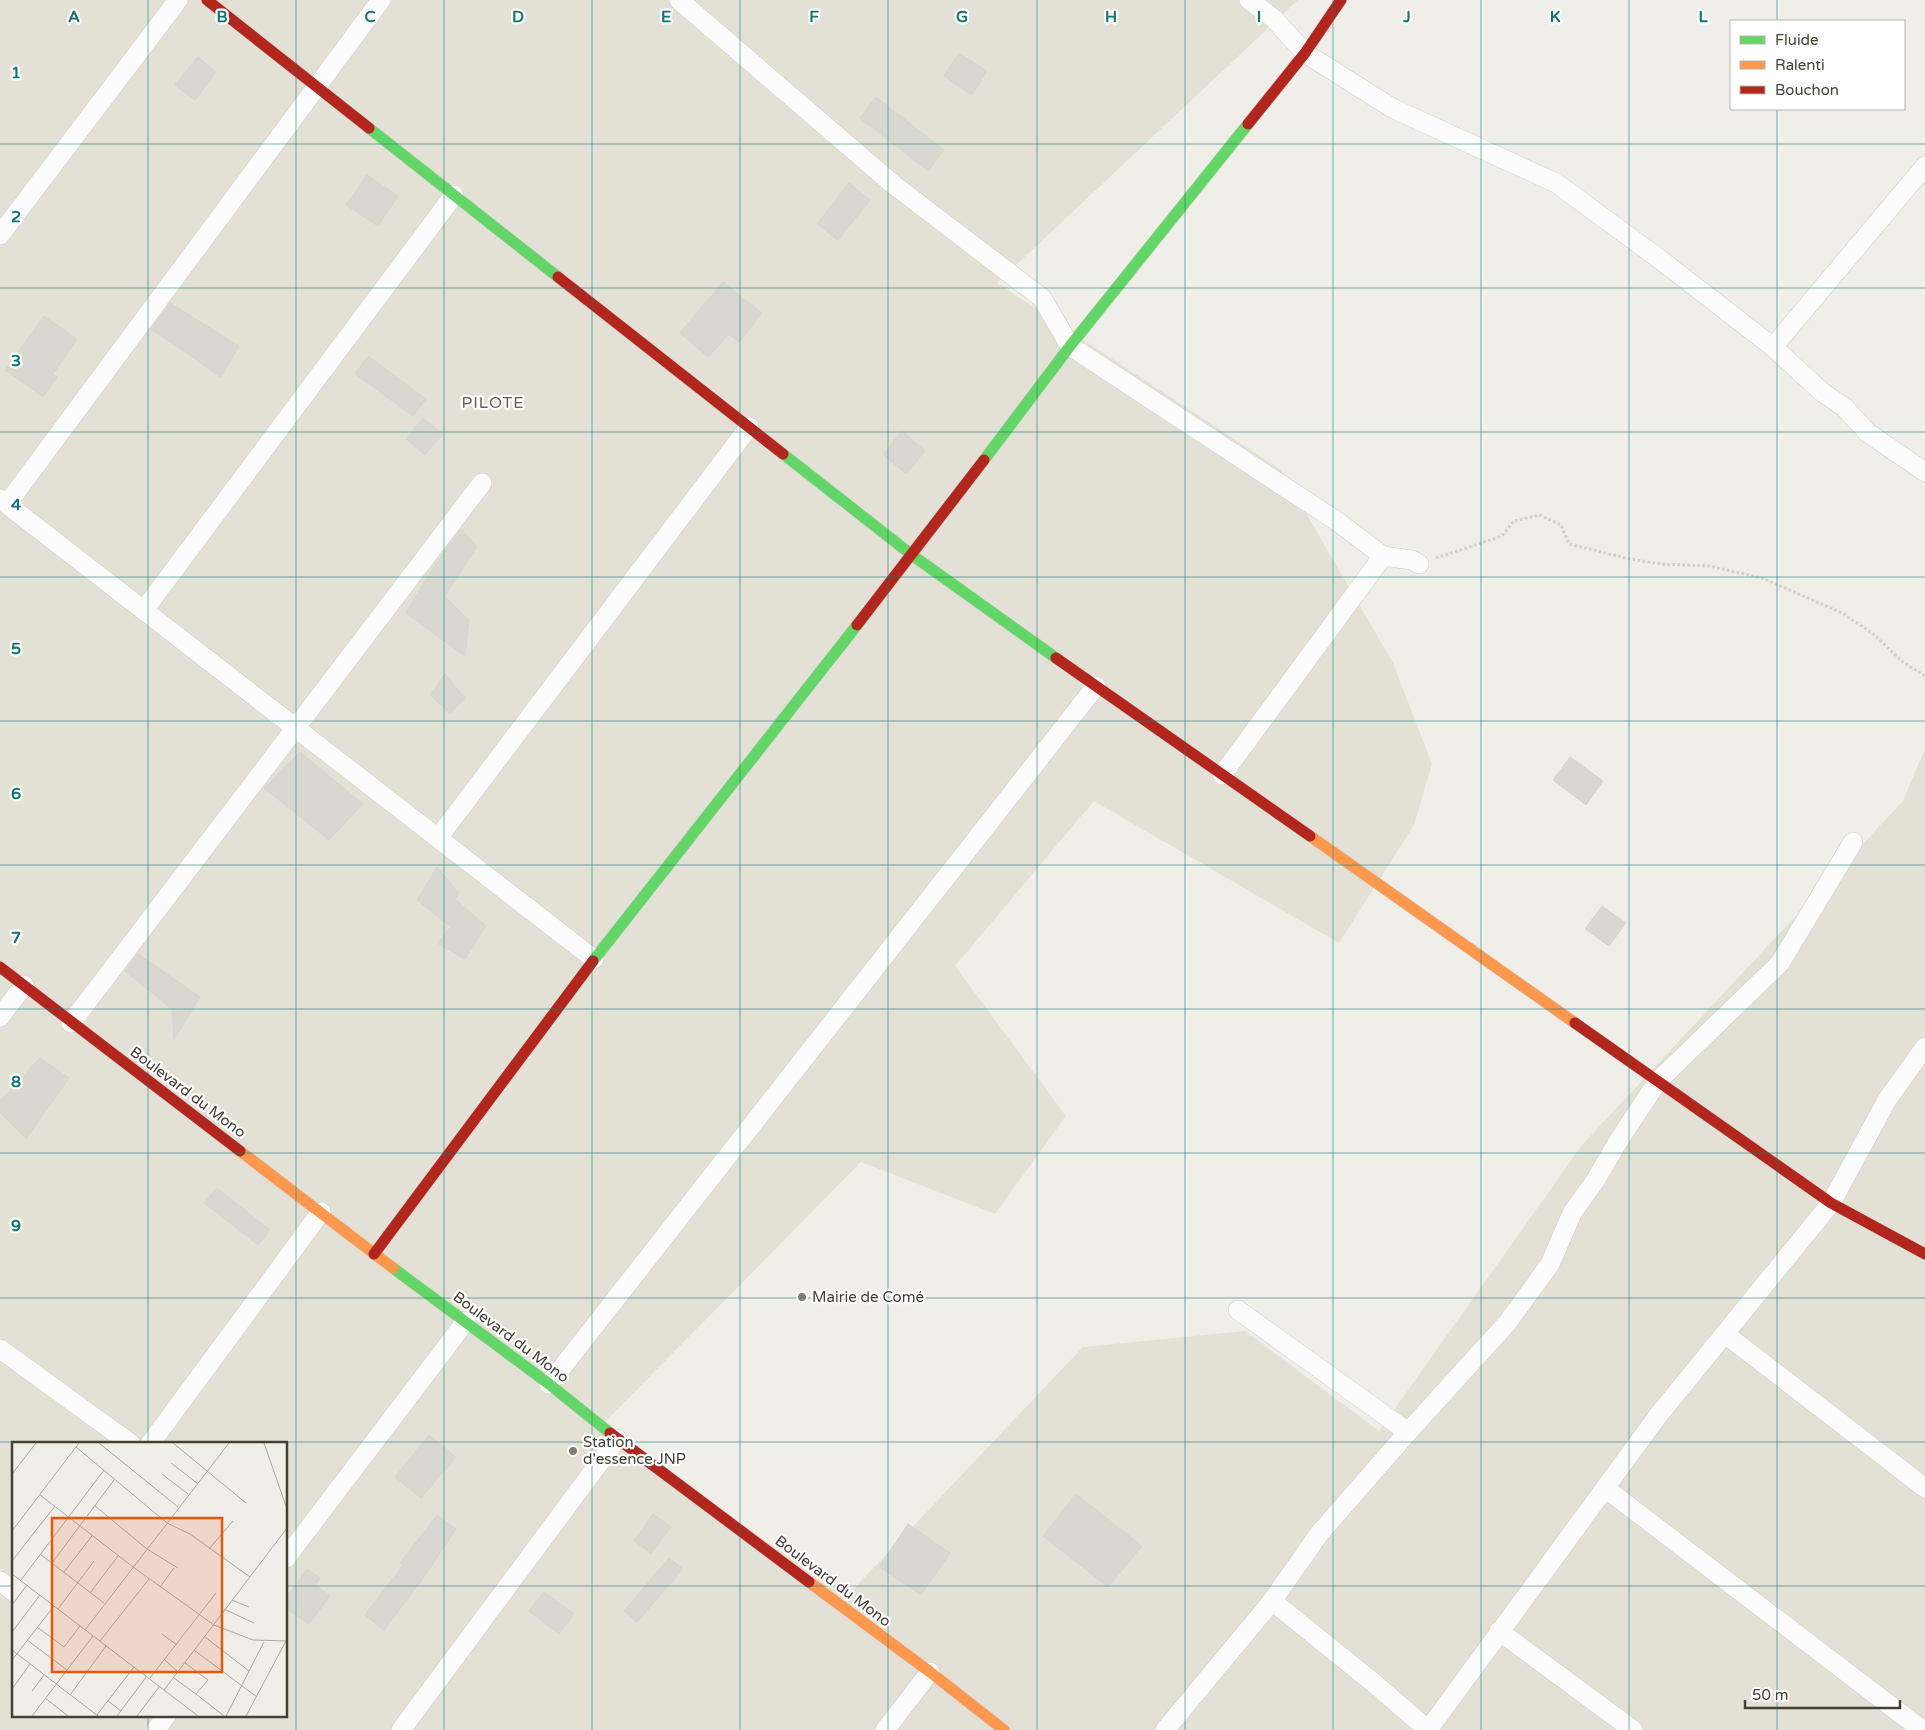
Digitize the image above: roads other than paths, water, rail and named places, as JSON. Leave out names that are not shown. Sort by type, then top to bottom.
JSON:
[{"type":"street","points":[[0,235],[178,0]]},
{"type":"street","points":[[207,0],[912,555],[1831,1203],[1925,1254]]},
{"type":"street","points":[[381,0],[4,502],[594,959]]},
{"type":"street","points":[[679,0],[894,185],[1042,298],[1070,346],[1338,522],[1383,556],[1412,560],[1419,564]]},
{"type":"street","points":[[1250,0],[1274,18],[1305,53],[1392,108],[1556,183],[1773,347],[1822,392],[1844,408],[1868,433],[1925,472]]},
{"type":"street","points":[[374,1254],[594,959],[912,555],[1070,346],[1305,53],[1341,0]]},
{"type":"street","points":[[1773,347],[1925,166]]},
{"type":"street","points":[[144,610],[454,195]]},
{"type":"street","points":[[438,838],[749,427]]},
{"type":"street","points":[[72,1023],[482,483]]},
{"type":"street","points":[[1222,775],[1383,556]]},
{"type":"street","points":[[549,1384],[1096,686]]},
{"type":"street","points":[[1165,1730],[1272,1601],[1319,1534],[1508,1322],[1550,1264],[1572,1213],[1595,1181],[1619,1140],[1658,1081],[1780,963],[1853,842]]},
{"type":"street","name":"Boulevard du Mono","points":[[0,967],[374,1254],[549,1384],[617,1439],[930,1672],[1004,1730]]},
{"type":"street","points":[[0,1017],[24,985]]},
{"type":"street","points":[[1272,1601],[1375,1684],[1428,1730],[1657,1417],[1831,1203],[1887,1100],[1925,1047]]},
{"type":"street","points":[[151,1442],[321,1212]]},
{"type":"street","points":[[1238,1310],[1408,1432]]},
{"type":"street","points":[[288,1555],[466,1322]]},
{"type":"street","points":[[1724,1334],[1925,1488]]},
{"type":"street","points":[[0,1349],[128,1442]]},
{"type":"street","points":[[401,1730],[617,1439]]},
{"type":"street","points":[[1605,1488],[1922,1730]]},
{"type":"street","points":[[0,1581],[12,1590]]},
{"type":"street","points":[[1499,1631],[1633,1730]]},
{"type":"street","points":[[885,1730],[930,1672]]},
{"type":"street","points":[[156,1730],[165,1718]]},
{"type":"place","name":"Mairie de Comé","points":[[802,1297]]},
{"type":"place","name":"Station d'essence JNP","points":[[573,1451]]},
{"type":"district","name":"PILOTE","points":[[493,402]]}]
